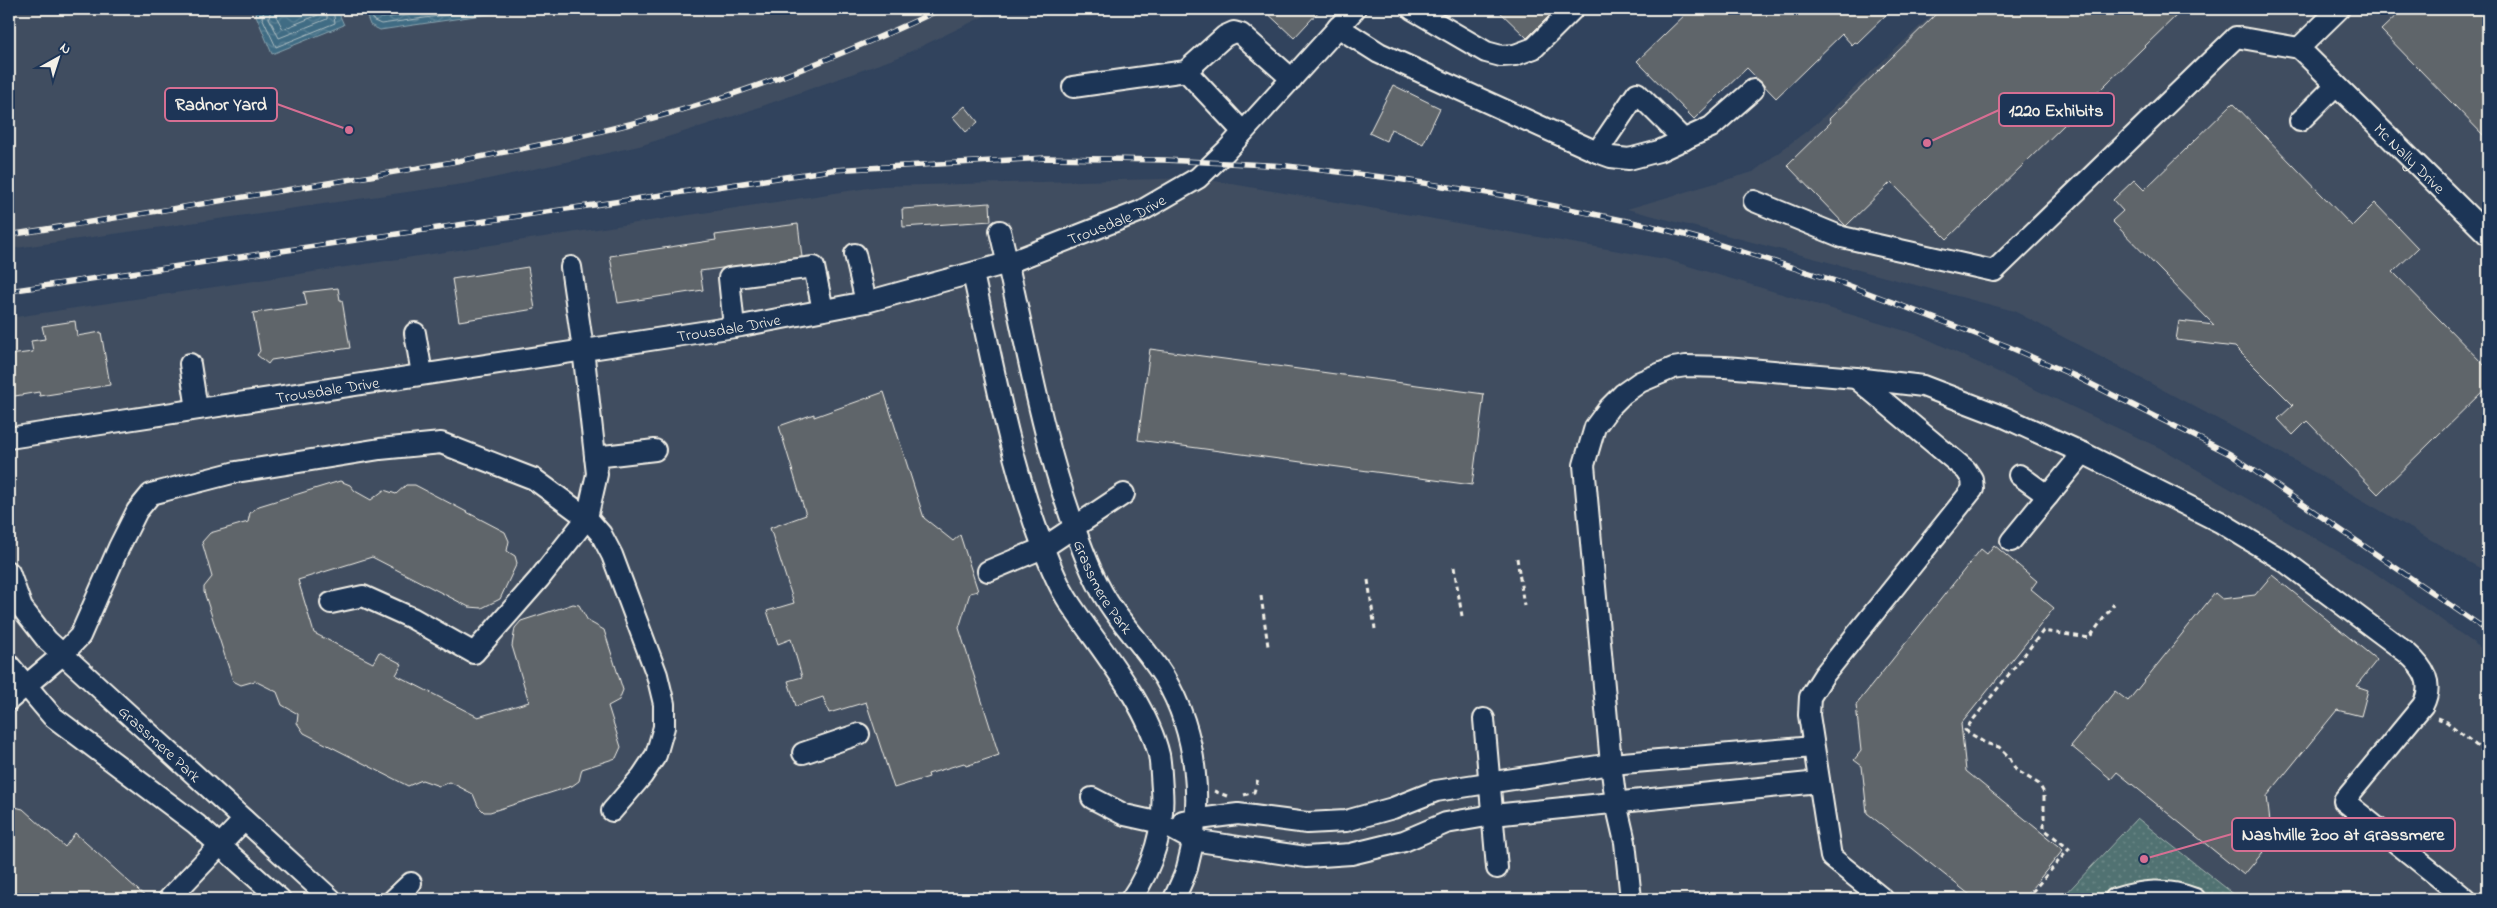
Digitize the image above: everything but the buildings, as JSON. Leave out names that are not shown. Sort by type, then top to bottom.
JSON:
[{"type":"street","name":"Trousdale Drive","points":[[9,438],[734,327],[866,302],[1008,263],[1141,211],[1198,178],[1243,132],[1355,9]]},
{"type":"street","points":[[1412,9],[1486,52],[1501,56],[1516,55],[1534,48],[1573,9]]},
{"type":"street","points":[[1754,201],[1842,237],[1994,271],[2236,37],[2299,48],[2339,9]]},
{"type":"street","points":[[1338,27],[1379,53],[1611,157],[1629,159],[1659,151],[1684,140],[1720,121],[1753,90]]},
{"type":"street","points":[[1073,87],[1186,72],[1225,36],[1234,32],[1242,34],[1292,79]]},
{"type":"street","name":"Mc Nally Drive","points":[[2299,48],[2333,84],[2488,235]]},
{"type":"street","points":[[1186,72],[1243,132]]},
{"type":"street","points":[[2300,120],[2333,84]]},
{"type":"street","points":[[1598,152],[1637,93],[1684,140]]},
{"type":"street","name":"Grassmere Park","points":[[1000,231],[1052,452],[1074,527],[1089,568],[1113,610],[1148,654],[1178,705],[1188,737],[1197,783],[1195,819],[1186,868],[1174,899]]},
{"type":"street","points":[[855,254],[866,302]]},
{"type":"street","points":[[331,603],[363,596],[412,618],[474,653],[539,579],[587,518],[596,487],[583,349],[571,267]]},
{"type":"street","points":[[734,327],[728,278],[814,267],[823,310]]},
{"type":"street","points":[[973,274],[1018,471],[1043,548],[1068,600],[1125,683],[1143,716],[1159,755],[1163,800],[1161,823],[1155,852],[1131,899]]},
{"type":"street","points":[[415,333],[422,374]]},
{"type":"street","points":[[190,364],[196,409]]},
{"type":"street","points":[[1631,899],[1625,842],[1616,803],[1611,764],[1584,474],[1588,451],[1596,427],[1623,394],[1649,377],[1681,367],[1725,367],[1856,378],[1923,386],[2004,417],[2083,453],[2220,522],[2284,561],[2407,654],[2424,670],[2428,680],[2426,697],[2417,712],[2344,801],[2466,899]]},
{"type":"street","points":[[1856,378],[1966,470],[1972,479],[1973,490],[1812,691],[1808,703],[1813,747],[1831,857],[1883,899]]},
{"type":"street","points":[[9,700],[62,655],[80,636],[137,511],[151,494],[236,472],[380,449],[440,443],[534,479],[587,518],[601,534],[612,555],[657,675],[664,704],[664,728],[656,755],[642,776],[612,811]]},
{"type":"street","points":[[594,457],[655,450]]},
{"type":"street","points":[[2011,541],[2083,453]]},
{"type":"street","points":[[2019,475],[2048,496]]},
{"type":"street","points":[[988,571],[1043,548],[1124,494]]},
{"type":"street","name":"Grassmere Park","points":[[9,572],[15,592],[29,618],[62,655],[331,899]]},
{"type":"street","points":[[9,665],[24,686],[52,716],[143,784],[221,846],[280,899]]},
{"type":"street","points":[[1484,718],[1497,868]]},
{"type":"street","points":[[803,753],[859,734]]},
{"type":"street","points":[[1161,823],[1238,814],[1307,823],[1346,821],[1393,808],[1436,791],[1490,782],[1611,764],[1813,747]]},
{"type":"street","points":[[1092,798],[1125,815],[1161,823],[1192,840],[1306,857],[1351,854],[1404,842],[1446,823],[1493,815],[1819,782]]},
{"type":"street","points":[[169,899],[244,820]]},
{"type":"street","points":[[394,899],[411,883]]},
{"type":"street","points":[[2115,899],[2137,892],[2161,891],[2194,899]]},
{"type":"path","points":[[1517,558],[1524,606]]},
{"type":"path","points":[[1454,567],[1462,616]]},
{"type":"path","points":[[1368,580],[1375,629]]},
{"type":"path","points":[[1261,596],[1268,646]]},
{"type":"path","points":[[2026,899],[2069,849],[2044,829],[2044,794],[2039,784],[2016,770],[2009,757],[1999,748],[1985,743],[1965,730],[2043,631],[2089,638],[2114,604]]},
{"type":"path","points":[[2417,712],[2447,722],[2488,756]]},
{"type":"path","points":[[1213,783],[1210,790],[1236,798],[1254,792],[1258,779]]},
{"type":"shaded area","points":[[9,9],[999,9],[899,57],[740,114],[639,146],[470,183],[9,249]]},
{"type":"shaded area","points":[[1938,9],[2488,9],[2488,573],[2276,450],[2014,311],[1627,209],[1753,172],[1817,123]]},
{"type":"shaded area","points":[[1198,178],[1665,259],[1919,335],[2160,448],[2375,573],[2488,653],[2488,899],[2240,899],[2137,818],[2061,899],[9,899],[9,318],[881,186]]},
{"type":"green space","points":[[2137,818],[2240,899],[2061,899]]},
{"type":"water","points":[[262,9],[337,9],[344,25],[272,54],[255,13]]},
{"type":"water","points":[[364,9],[523,9],[380,30],[370,25]]},
{"type":"railway","points":[[9,235],[419,168],[503,152],[629,124],[706,103],[808,67],[941,9]]},
{"type":"railway","points":[[9,291],[832,170],[1045,158],[1164,160],[1287,166],[1391,178],[1507,196],[1651,226],[1708,241],[1845,284],[2007,346],[2075,376],[2230,454],[2488,631]]},
{"type":"place","name":"Radnor Yard","points":[[349,130]]},
{"type":"place","name":"1220 Exhibits","points":[[1927,143]]},
{"type":"place","name":"Nashville Zoo at Grassmere","points":[[2144,859]]}]
